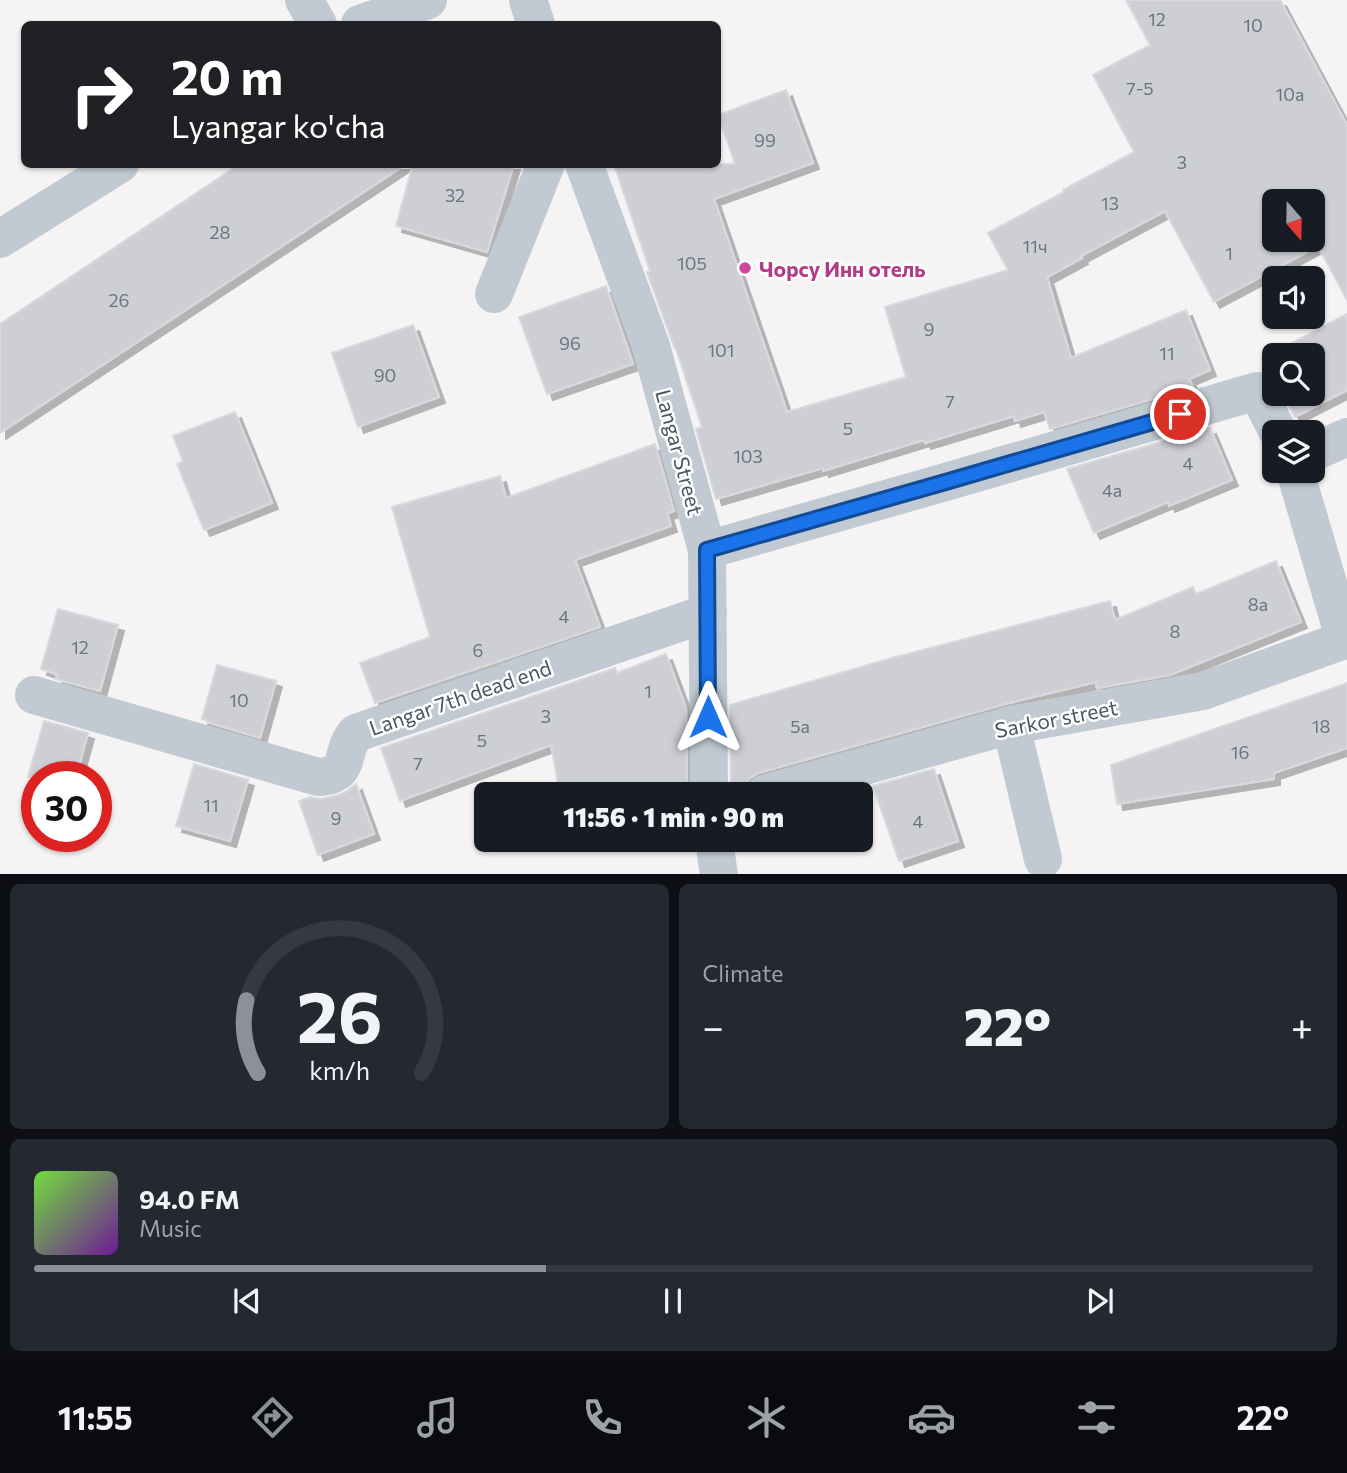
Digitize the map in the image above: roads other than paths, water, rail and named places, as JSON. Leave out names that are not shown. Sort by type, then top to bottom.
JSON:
[{"type":"street","points":[[304,0],[316,21]]},
{"type":"street","points":[[368,21],[428,0]]},
{"type":"street","points":[[528,0],[535,21]]},
{"type":"street","points":[[0,239],[114,168]]},
{"type":"street","points":[[494,294],[544,168]]},
{"type":"street","name":"Langar Street","points":[[585,168],[651,346],[707,550],[709,782]]},
{"type":"street","points":[[707,550],[1257,391],[1272,420]]},
{"type":"street","points":[[1325,447],[1347,437]]},
{"type":"street","points":[[1299,483],[1346,640]]},
{"type":"street","name":"Langar 7th dead end","points":[[34,695],[318,777],[332,776],[342,769],[350,739],[356,733],[708,613]]},
{"type":"street","name":"Sarkor street","points":[[807,782],[1011,725],[1203,691],[1346,640]]},
{"type":"street","points":[[1011,725],[1043,859]]},
{"type":"street","points":[[715,852],[719,874]]},
{"type":"place","name":"Чорсу Инн отель","points":[[745,268]]}]
